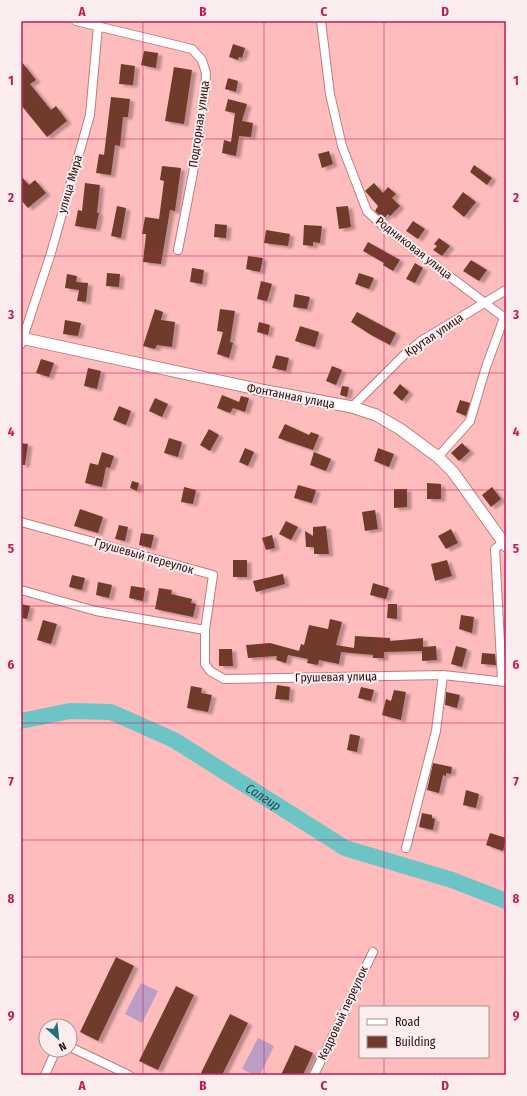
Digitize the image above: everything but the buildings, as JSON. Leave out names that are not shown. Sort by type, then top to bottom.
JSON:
[{"type":"main road","name":"Фонтанная улица","points":[[22,340],[261,390],[352,407],[376,415],[395,426],[438,457],[464,486],[504,544]]},
{"type":"street","name":"Подгорная улица","points":[[76,21],[192,49],[202,60],[206,73],[205,90],[193,173],[178,250]]},
{"type":"street","name":"Родниковая улица","points":[[321,21],[330,94],[342,146],[367,211],[382,225],[505,319]]},
{"type":"street","name":"улица Мира","points":[[22,340],[51,253],[90,115],[98,26]]},
{"type":"street","name":"Крутая улица","points":[[352,407],[404,355],[421,342],[484,302],[506,290]]},
{"type":"street","points":[[438,457],[470,421],[486,367],[505,319]]},
{"type":"street","name":"Грушевый переулок","points":[[21,522],[213,575],[205,630]]},
{"type":"street","points":[[504,544],[496,549],[504,681]]},
{"type":"street","points":[[21,590],[96,610],[205,630]]},
{"type":"street","name":"Грушевая улица","points":[[205,630],[205,664],[216,676],[224,679],[443,675],[504,681]]},
{"type":"street","points":[[406,848],[436,731],[443,675]]},
{"type":"street","name":"Кедровый переулок","points":[[314,1075],[373,952]]},
{"type":"street","points":[[78,1051],[130,1075]]},
{"type":"street","points":[[45,1075],[52,1058]]},
{"type":"shaded area","points":[[141,983],[158,991],[142,1023],[125,1014]]},
{"type":"shaded area","points":[[258,1038],[274,1046],[260,1075],[254,1075],[242,1069]]},
{"type":"waterway","name":"Салгир","points":[[21,721],[70,711],[111,712],[174,740],[345,848],[452,880],[506,901]]}]
